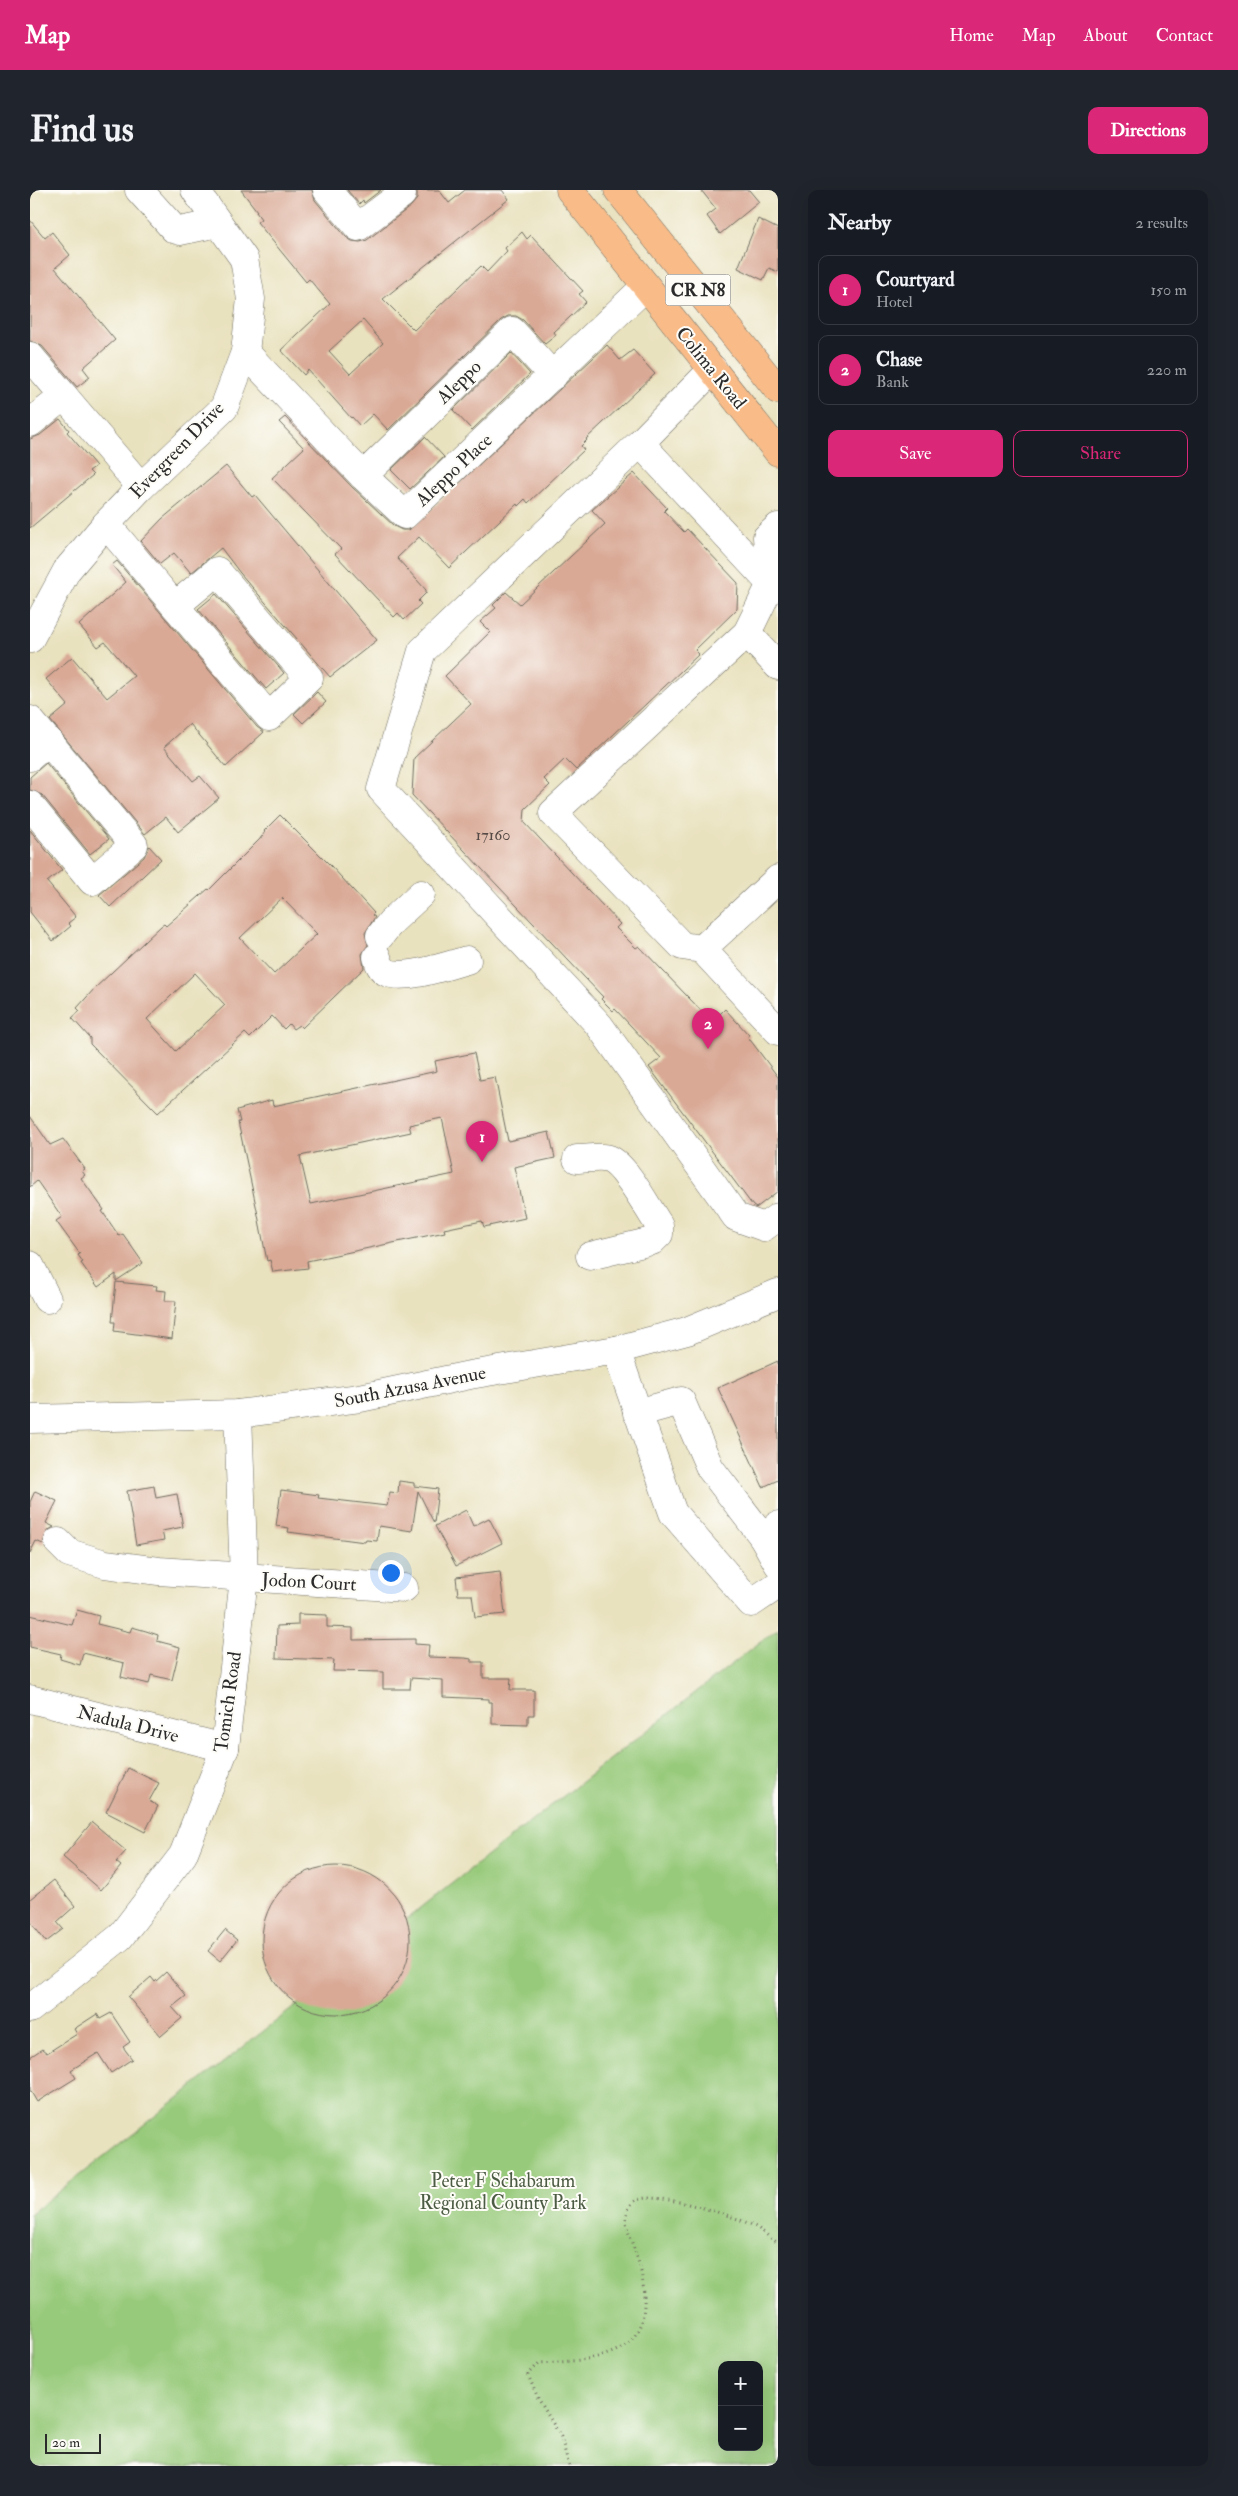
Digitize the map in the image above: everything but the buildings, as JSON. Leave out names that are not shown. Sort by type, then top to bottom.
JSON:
[{"type":"main road","name":"Colima Road","points":[[570,190],[778,452]]},
{"type":"main road","name":"Colima Road","points":[[618,190],[778,390]]},
{"type":"street","points":[[139,190],[174,229],[180,231],[218,223]]},
{"type":"street","name":"Evergreen Drive","points":[[30,639],[67,570],[106,524],[141,487],[224,408],[245,352],[251,299],[244,259],[194,190]]},
{"type":"street","points":[[327,190],[358,227],[402,194],[398,190]]},
{"type":"street","name":"Aleppo Place","points":[[245,352],[363,476],[405,515],[646,286]]},
{"type":"street","name":"Aleppo","points":[[363,476],[512,331],[553,376]]},
{"type":"street","points":[[30,356],[141,487]]},
{"type":"street","points":[[712,369],[640,443],[422,651],[382,789],[599,1025],[736,1217],[764,1227],[778,1217]]},
{"type":"street","points":[[30,423],[64,396]]},
{"type":"street","points":[[640,443],[771,584]]},
{"type":"street","points":[[106,524],[175,606],[269,717],[309,678],[217,571],[175,606]]},
{"type":"street","points":[[778,527],[767,537],[771,584],[747,633],[553,813],[682,946],[702,949],[778,1032]]},
{"type":"street","points":[[747,633],[778,666]]},
{"type":"street","points":[[30,720],[39,749],[134,845],[92,881],[30,804]]},
{"type":"street","points":[[702,949],[778,879]]},
{"type":"street","points":[[421,894],[391,922],[378,946],[382,969],[389,973],[402,974],[423,972],[467,960]]},
{"type":"street","points":[[577,1159],[607,1158],[615,1162],[626,1174],[659,1225],[659,1234],[652,1241],[590,1256]]},
{"type":"street","points":[[30,1265],[47,1299]]},
{"type":"street","name":"South Azusa Avenue","points":[[30,1419],[238,1414],[360,1398],[470,1375],[616,1350],[687,1331],[778,1293]]},
{"type":"street","points":[[616,1350],[673,1513],[750,1603],[778,1585]]},
{"type":"street","points":[[637,1413],[681,1402],[710,1468],[770,1531],[778,1564]]},
{"type":"street","name":"Tomich Road","points":[[30,2009],[120,1937],[177,1862],[182,1855],[225,1748],[244,1578],[238,1414]]},
{"type":"street","name":"Jodon Court","points":[[58,1542],[69,1553],[105,1564],[159,1571],[244,1578],[404,1588]]},
{"type":"street","name":"Nadula Drive","points":[[30,1700],[225,1748]]},
{"type":"path","points":[[570,2466],[561,2437],[538,2398],[528,2375],[539,2363],[574,2363],[598,2359],[616,2352],[626,2346],[637,2329],[644,2310],[645,2290],[626,2222],[628,2209],[633,2202],[654,2198],[710,2210],[756,2227],[778,2242]]},
{"type":"green space","name":"Peter F Schabarum Regional County Park","points":[[778,1628],[778,2466],[30,2466],[30,2214]]},
{"type":"place","name":"Chase","points":[[708,1049]]},
{"type":"place","name":"Courtyard","points":[[482,1162]]}]
